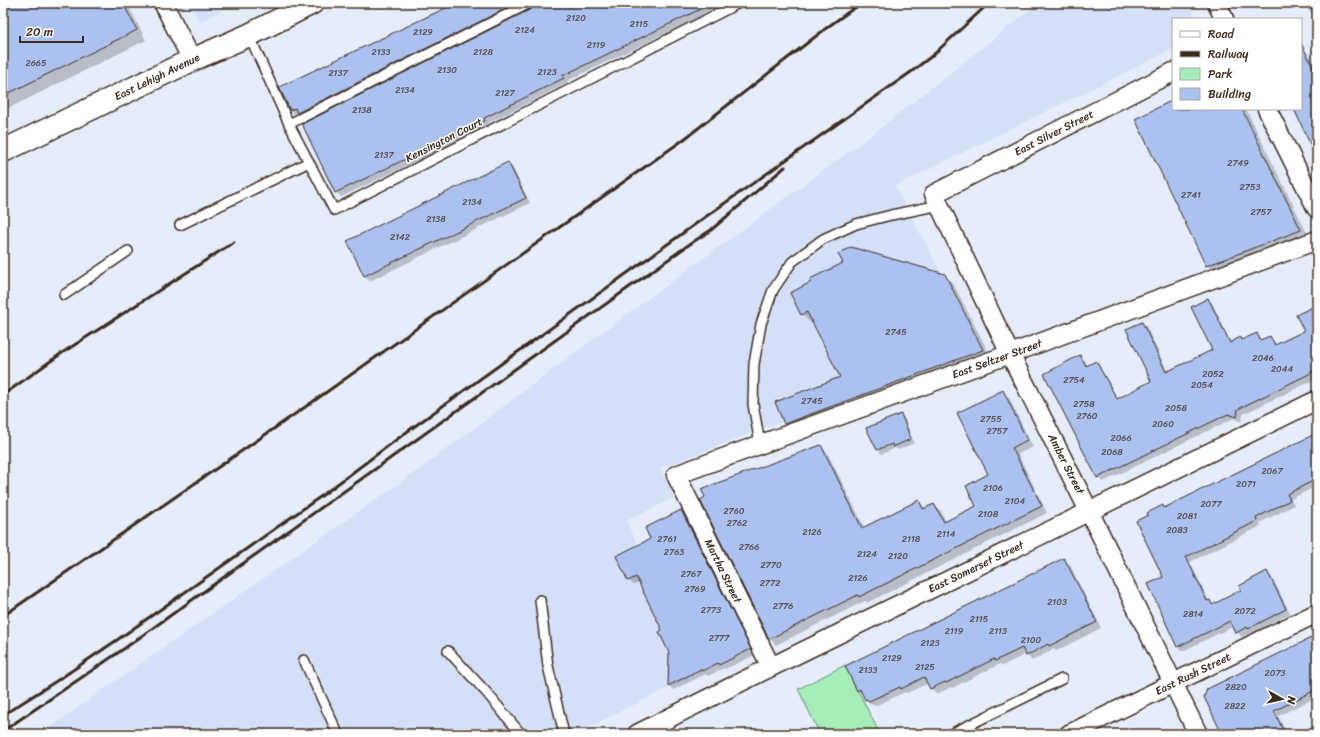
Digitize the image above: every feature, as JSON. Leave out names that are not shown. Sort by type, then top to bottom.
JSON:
[{"type":"main road","name":"East Lehigh Avenue","points":[[3,151],[192,60],[249,35],[312,3]]},
{"type":"street","points":[[163,3],[192,60]]},
{"type":"street","points":[[1217,3],[1224,18]]},
{"type":"street","name":"East Silver Street","points":[[937,200],[1172,73]]},
{"type":"street","points":[[1268,110],[1317,209]]},
{"type":"street","name":"Amber Street","points":[[937,200],[1010,354],[1090,512],[1198,734]]},
{"type":"street","name":"East Seltzer Street","points":[[676,475],[1010,354],[1317,240]]},
{"type":"street","name":"East Somerset Street","points":[[636,734],[1317,400]]},
{"type":"street","name":"Martha Street","points":[[676,475],[771,667]]},
{"type":"street","name":"East Rush Street","points":[[1069,734],[1317,613]]},
{"type":"lane","points":[[289,124],[530,3]]},
{"type":"lane","name":"Kensington Court","points":[[249,35],[289,124],[334,210],[739,3]]},
{"type":"lane","points":[[180,225],[309,162]]},
{"type":"lane","points":[[760,444],[753,404],[754,364],[761,324],[773,290],[792,262],[823,239],[856,224],[937,200]]},
{"type":"lane","points":[[64,295],[128,251]]},
{"type":"lane","points":[[540,600],[548,666],[564,734]]},
{"type":"lane","points":[[448,651],[486,692],[521,734]]},
{"type":"lane","points":[[304,660],[338,734]]},
{"type":"lane","points":[[953,734],[1062,679]]},
{"type":"shaded area","points":[[190,3],[237,3],[200,22]]},
{"type":"shaded area","points":[[1039,3],[1190,3],[1195,18],[1172,18],[1172,49],[895,186],[980,346],[660,468],[675,498],[626,521],[701,672],[574,734],[40,734],[424,466],[596,337],[869,137]]},
{"type":"green space","points":[[845,665],[880,734],[820,734],[798,689]]},
{"type":"building","points":[[3,3],[123,3],[137,30],[3,96]]},
{"type":"building","points":[[456,3],[517,3],[297,113],[295,108],[290,110],[279,87]]},
{"type":"building","points":[[536,3],[713,3],[562,76],[564,78],[484,118],[485,121],[335,193],[302,124],[533,8]]},
{"type":"building","points":[[1302,45],[1317,75],[1317,159],[1294,110],[1302,110]]},
{"type":"building","points":[[1172,100],[1172,110],[1242,110],[1301,230],[1206,266],[1135,119]]},
{"type":"building","points":[[508,162],[526,198],[364,276],[347,241]]},
{"type":"building","points":[[851,247],[945,274],[983,350],[784,424],[775,402],[840,377],[807,312],[801,315],[790,293],[811,282],[810,279],[843,263],[838,254]]},
{"type":"building","points":[[1208,298],[1230,343],[1240,337],[1241,340],[1257,333],[1260,340],[1270,336],[1275,345],[1304,331],[1296,315],[1317,305],[1317,369],[1238,409],[1237,417],[1228,414],[1097,478],[1044,374],[1080,355],[1086,366],[1096,361],[1117,399],[1151,381],[1126,329],[1142,322],[1166,372],[1212,350],[1191,307]]},
{"type":"building","points":[[1003,390],[1027,440],[1012,448],[1042,506],[859,597],[858,595],[769,639],[700,500],[705,497],[701,489],[821,445],[862,528],[919,500],[923,509],[934,504],[944,522],[976,506],[966,486],[988,474],[957,413]]},
{"type":"building","points":[[901,414],[911,439],[893,447],[892,444],[877,450],[866,428]]},
{"type":"building","points":[[1317,433],[1317,479],[1287,494],[1290,500],[1256,518],[1257,521],[1186,557],[1207,601],[1210,600],[1212,605],[1241,590],[1239,586],[1267,571],[1286,609],[1248,629],[1247,627],[1236,633],[1230,621],[1177,647],[1148,584],[1163,577],[1136,521],[1148,515],[1147,513],[1163,505],[1164,508]]},
{"type":"building","points":[[681,510],[751,649],[719,665],[718,663],[702,671],[701,669],[668,686],[669,653],[659,632],[662,630],[636,577],[628,581],[616,556],[650,539],[645,528]]},
{"type":"building","points":[[1064,558],[1097,622],[1049,646],[1048,644],[1026,656],[1022,648],[995,661],[994,659],[946,683],[945,682],[930,689],[924,677],[901,689],[900,687],[869,701],[867,699],[865,700],[860,689],[857,691],[845,666]]},
{"type":"building","points":[[1317,635],[1317,689],[1274,711],[1285,734],[1222,734],[1204,697],[1207,689]]},
{"type":"railway","points":[[3,616],[311,403],[683,140],[829,26],[861,3]]},
{"type":"railway","points":[[3,715],[117,640],[320,497],[408,431],[708,215],[911,72],[933,55],[989,3]]},
{"type":"railway","points":[[3,731],[125,648],[711,230],[785,167]]},
{"type":"railway","points":[[3,395],[62,353],[234,242]]}]
